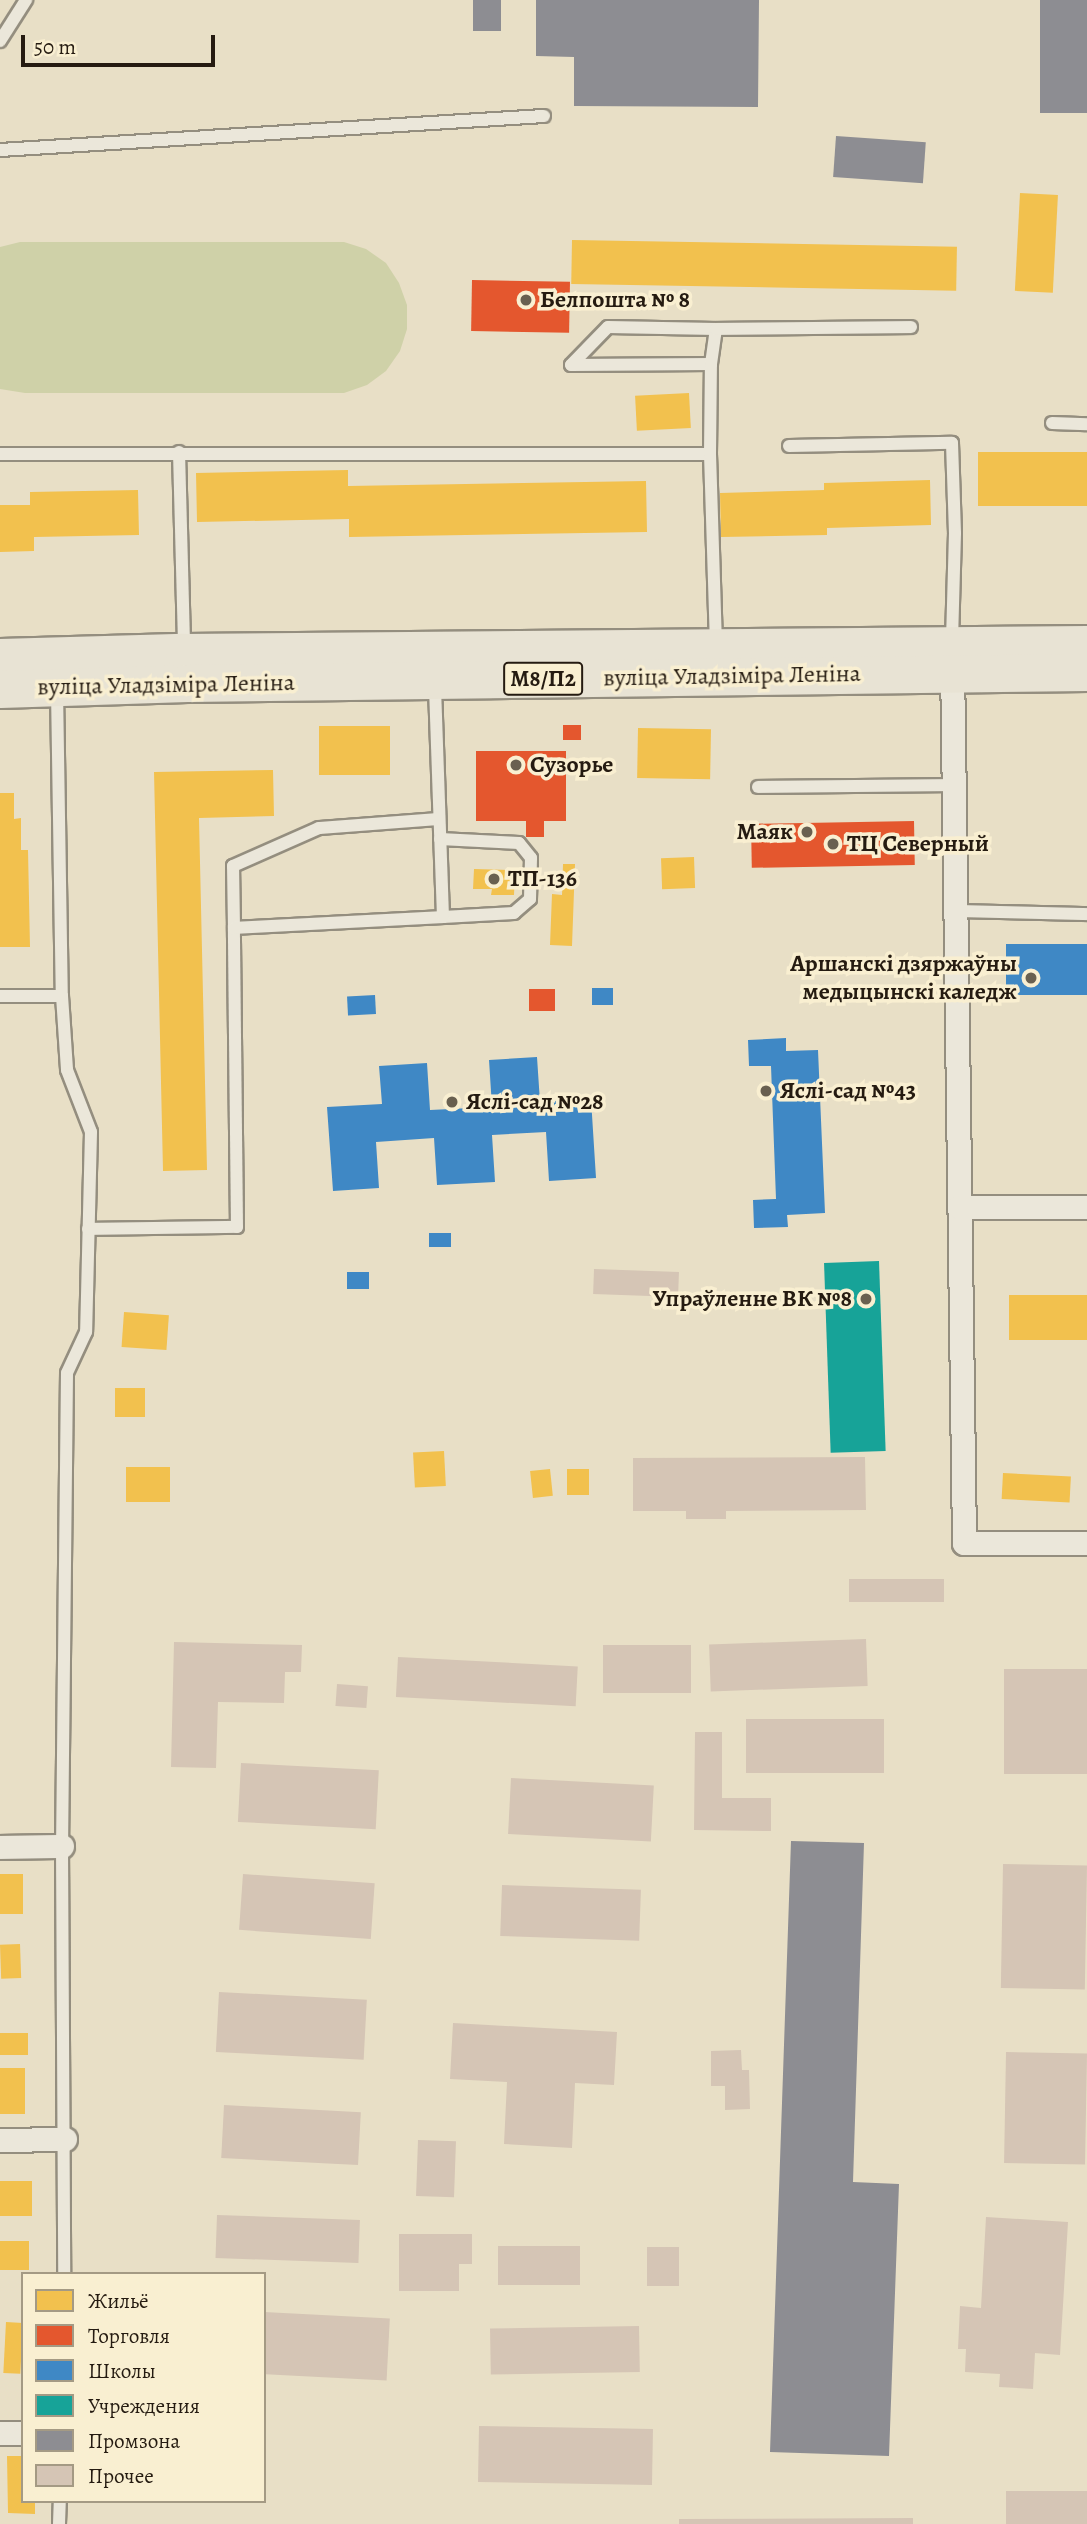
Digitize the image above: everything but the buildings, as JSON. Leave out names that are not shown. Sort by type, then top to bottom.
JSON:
[{"type":"main road","name":"вуліца Уладзіміра Леніна","points":[[186,668],[435,680],[952,659],[1087,644]]},
{"type":"main road","name":"вуліца Уладзіміра Леніна","points":[[0,689],[57,673],[716,648],[952,659],[1087,672]]},
{"type":"main road","name":"вуліца Уладзіміра Леніна","points":[[0,657],[57,673]]},
{"type":"street","points":[[952,659],[964,1543],[1087,1543]]},
{"type":"street","points":[[959,1207],[1087,1206]]},
{"type":"street","points":[[0,1847],[62,1846]]},
{"type":"street","points":[[0,2140],[65,2139]]},
{"type":"street","points":[[0,2433],[21,2433]]},
{"type":"lane","points":[[0,41],[26,0]]},
{"type":"lane","points":[[0,150],[544,116]]},
{"type":"lane","points":[[711,364],[570,365],[608,327],[911,327]]},
{"type":"lane","points":[[716,329],[711,364],[710,454],[716,648]]},
{"type":"lane","points":[[1052,423],[1087,424]]},
{"type":"lane","points":[[789,446],[952,443],[955,533],[952,659]]},
{"type":"lane","points":[[179,452],[186,668]]},
{"type":"lane","points":[[0,454],[710,454]]},
{"type":"lane","points":[[57,673],[62,996],[67,1070],[91,1132],[86,1332],[67,1373],[62,1846],[64,2272]]},
{"type":"lane","points":[[435,680],[443,917]]},
{"type":"lane","points":[[758,787],[952,785]]},
{"type":"lane","points":[[88,1230],[237,1227],[233,866],[319,828],[439,820]]},
{"type":"lane","points":[[234,928],[514,913],[530,899],[531,858],[519,843],[440,839]]},
{"type":"lane","points":[[954,911],[1087,914]]},
{"type":"lane","points":[[0,996],[62,996]]},
{"type":"lane","points":[[59,2524],[60,2503]]},
{"type":"green space","points":[[20,242],[344,242],[366,249],[386,263],[399,283],[407,305],[407,329],[400,351],[386,371],[367,385],[344,393],[25,393],[0,389],[0,247]]},
{"type":"place","name":"Белпошта № 8","points":[[526,300]]},
{"type":"place","name":"Сузорье","points":[[516,765]]},
{"type":"place","name":"Маяк","points":[[807,832]]},
{"type":"place","name":"ТЦ Северный","points":[[833,844]]},
{"type":"place","name":"ТП-136","points":[[494,879]]},
{"type":"place","name":"Аршанскі дзяржаўны медыцынскі каледж","points":[[1031,978]]},
{"type":"place","name":"Яслі-сад №43","points":[[766,1091]]},
{"type":"place","name":"Яслі-сад №28","points":[[452,1102]]},
{"type":"place","name":"Упраўленне ВК №8","points":[[866,1299]]}]
